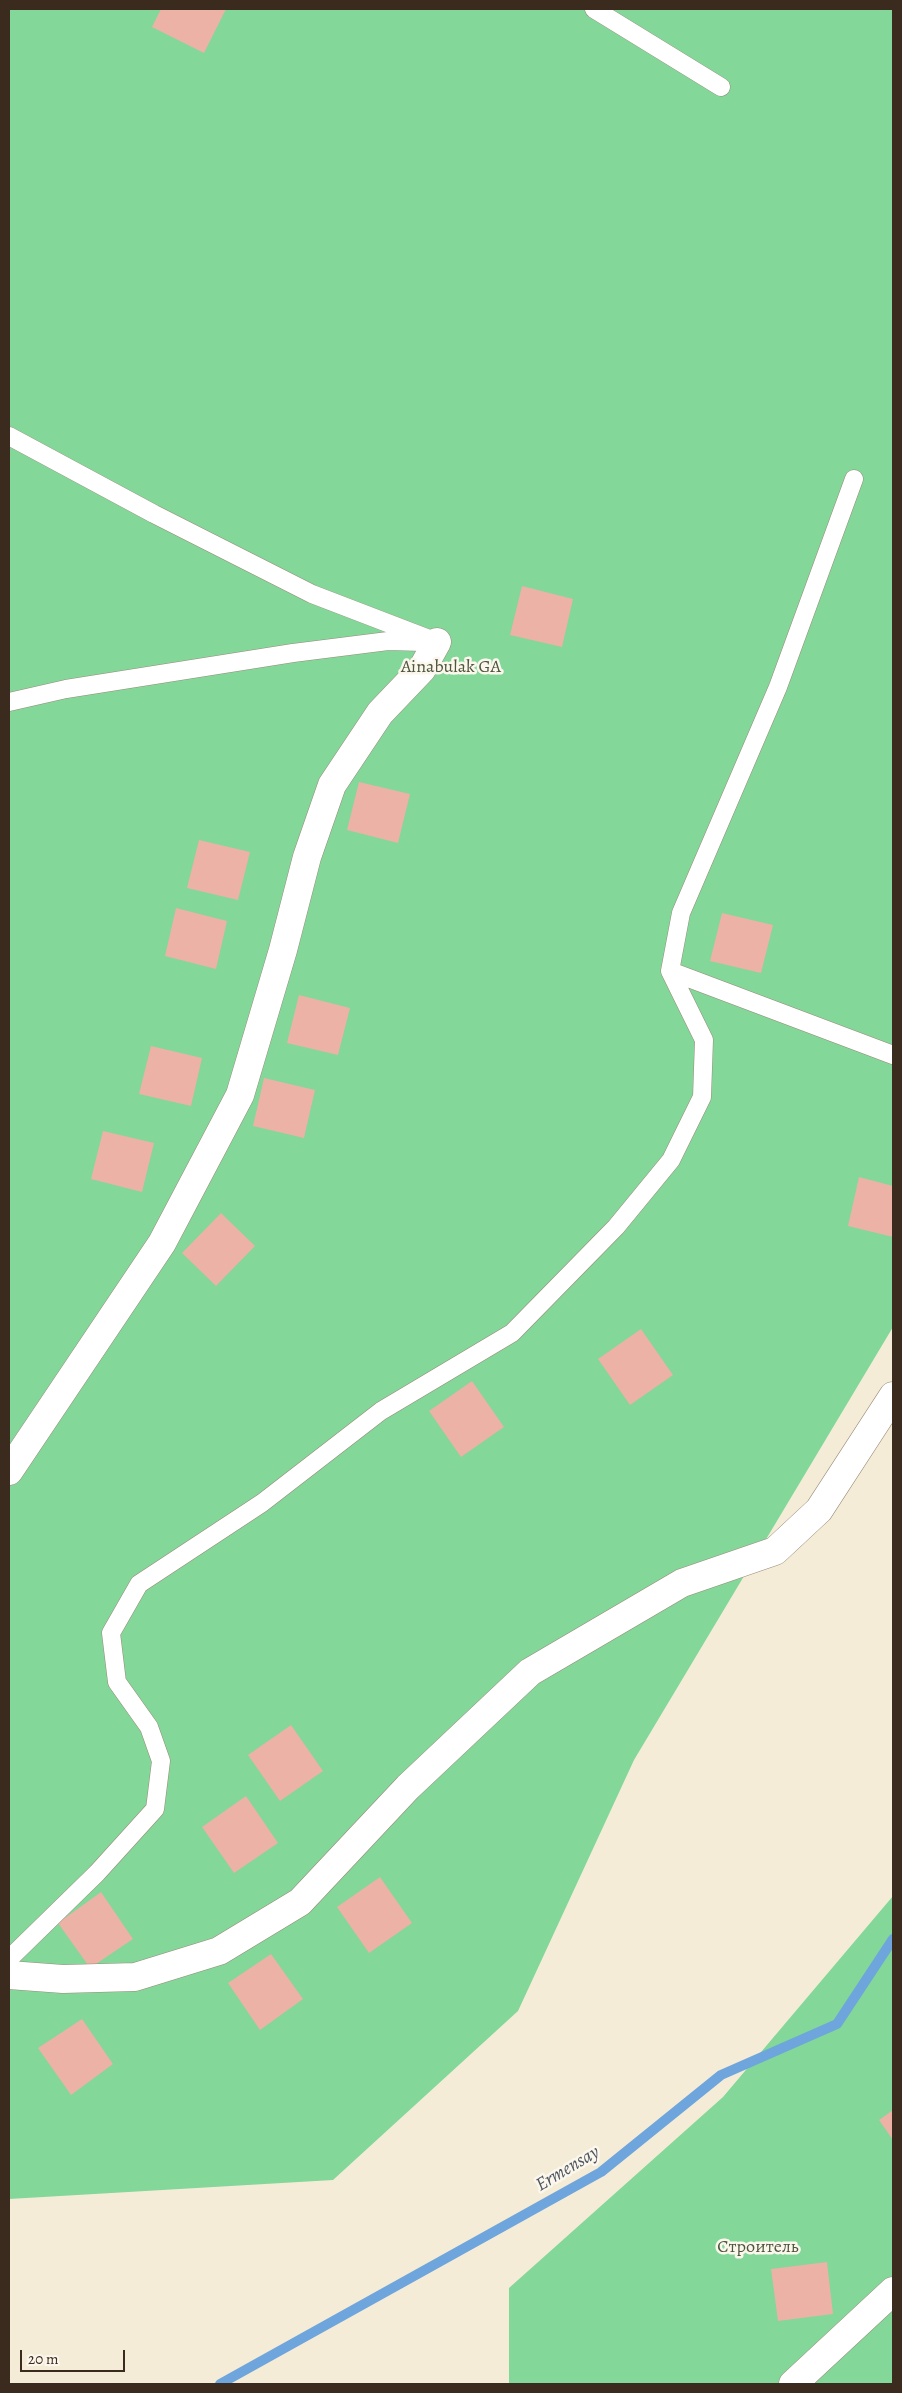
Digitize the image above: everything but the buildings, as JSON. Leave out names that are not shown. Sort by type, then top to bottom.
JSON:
[{"type":"street","points":[[9,1471],[162,1244],[240,1095],[283,950],[307,857],[332,785],[380,713],[422,669],[437,642]]},
{"type":"street","points":[[9,1976],[63,1979],[135,1977],[219,1951],[300,1902],[408,1787],[530,1672],[682,1584],[775,1551],[819,1510],[893,1396]]},
{"type":"street","points":[[793,2384],[893,2291]]},
{"type":"lane","points":[[594,9],[721,87]]},
{"type":"lane","points":[[9,436],[154,514],[312,594],[437,642]]},
{"type":"lane","points":[[9,1959],[97,1873],[155,1808],[161,1761],[149,1726],[117,1682],[111,1633],[139,1584],[262,1503],[381,1412],[512,1332],[616,1227],[671,1160],[702,1097],[704,1040],[670,971],[681,914],[778,687],[854,479]]},
{"type":"lane","points":[[9,702],[66,689],[293,653],[388,641],[437,642]]},
{"type":"lane","points":[[670,971],[893,1055]]},
{"type":"green space","name":"Ainabulak GA","points":[[9,9],[893,9],[893,1327],[634,1760],[518,2011],[333,2180],[9,2199]]},
{"type":"green space","name":"Строитель","points":[[893,1896],[893,2384],[509,2384],[509,2288],[723,2097]]},
{"type":"waterway","name":"Ermensay","points":[[220,2384],[601,2172],[721,2075],[837,2024],[893,1939]]}]
